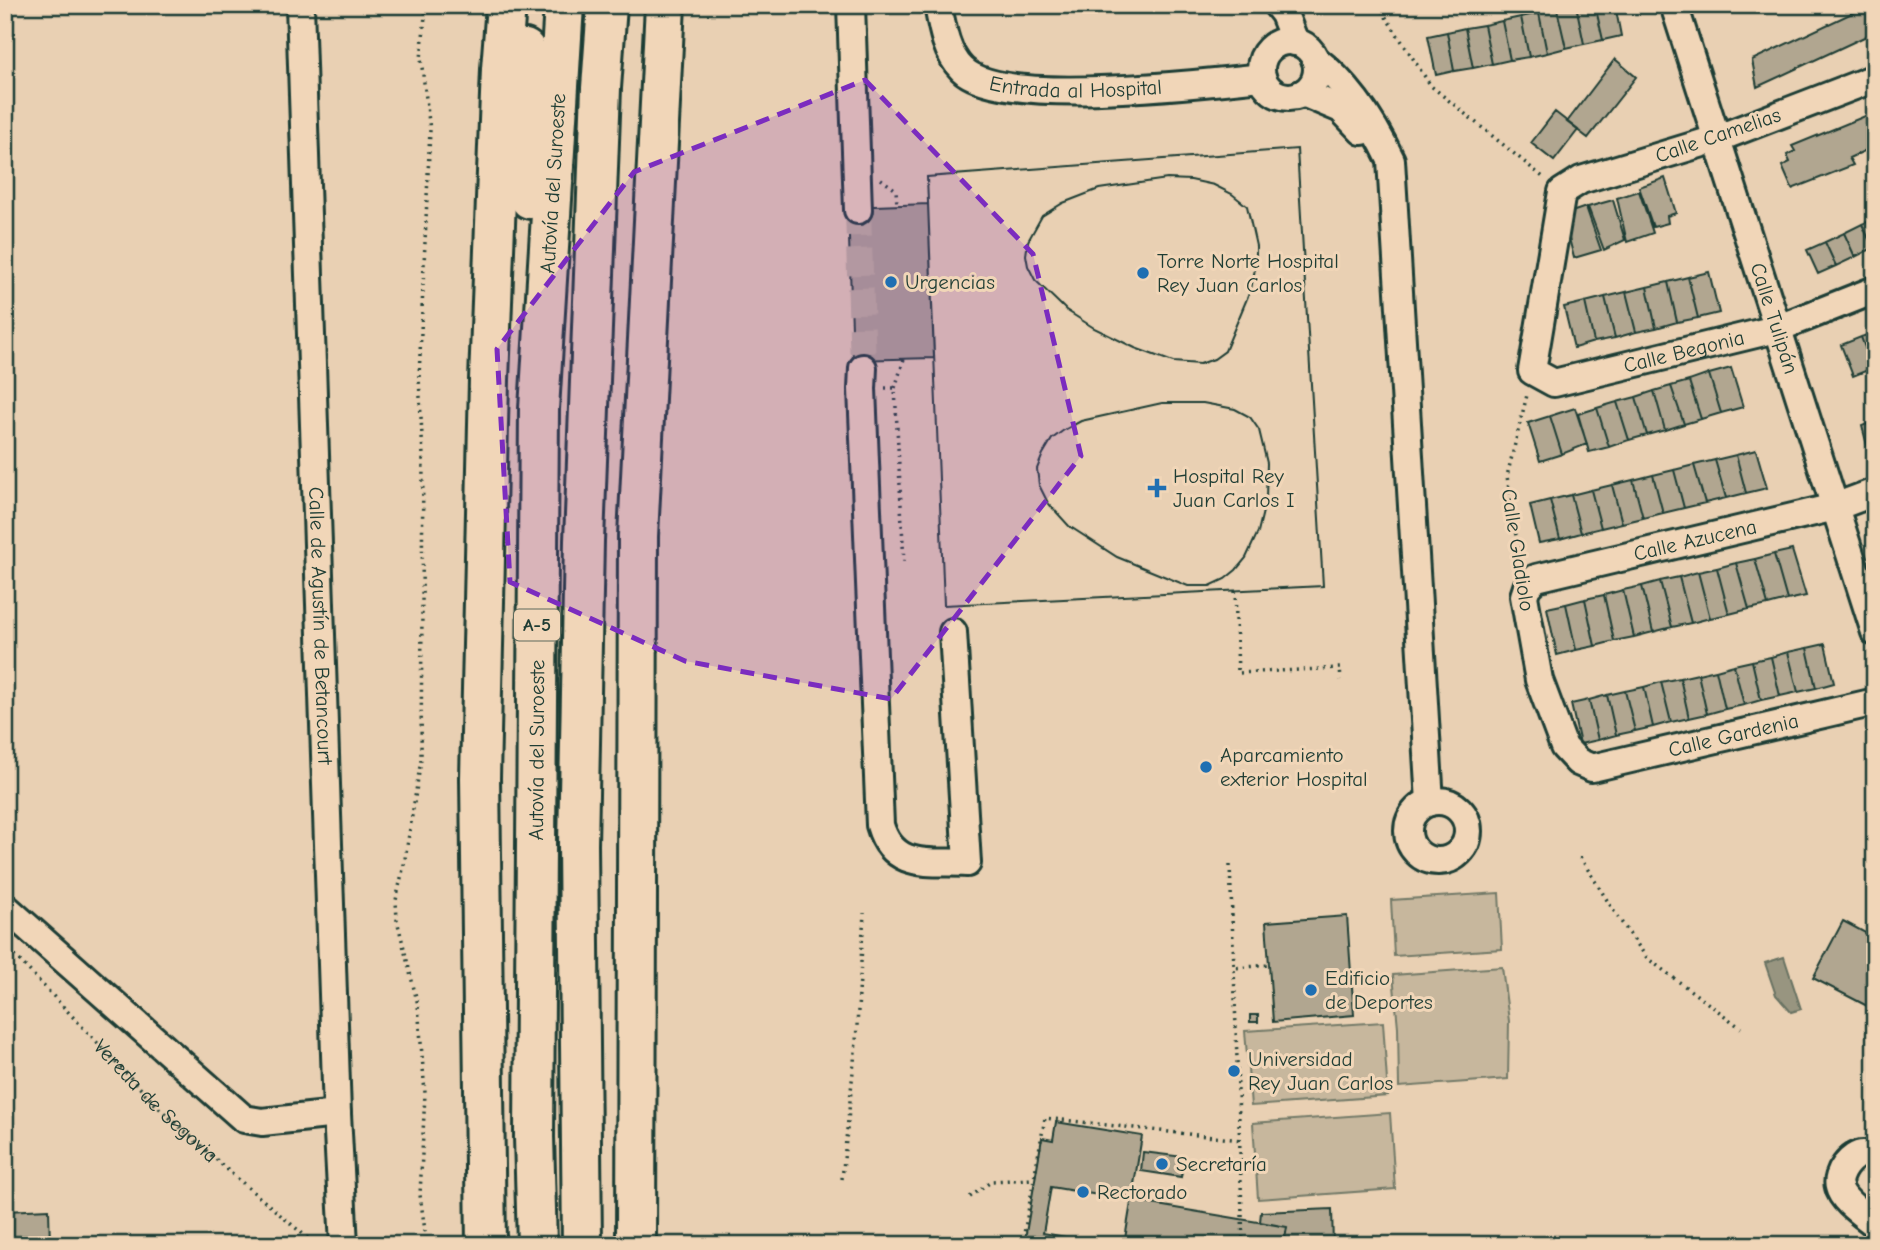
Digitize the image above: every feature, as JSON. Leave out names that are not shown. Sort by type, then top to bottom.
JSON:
[{"type":"highway","points":[[499,5],[501,69]]},
{"type":"highway","points":[[486,1245],[480,779],[489,380],[506,5]]},
{"type":"highway","points":[[523,5],[539,409]]},
{"type":"highway","name":"Autovía del Suroeste","points":[[537,1245],[534,1137],[539,409],[564,5]]},
{"type":"highway","name":"Autovía del Suroeste","points":[[582,1245],[578,845],[584,541],[601,88],[607,5]]},
{"type":"highway","points":[[636,1245],[638,536],[665,5]]},
{"type":"street","name":"Calle de Agustín de Betancourt","points":[[300,5],[337,1114],[344,1245]]},
{"type":"street","points":[[850,5],[858,209]]},
{"type":"street","name":"Entrada al Hospital","points":[[938,5],[950,51],[962,69],[977,79],[997,85],[1078,90],[1201,84],[1262,77]]},
{"type":"street","points":[[1278,5],[1295,42]]},
{"type":"street","name":"Calle Tulipán","points":[[1674,5],[1875,632]]},
{"type":"street","points":[[1315,59],[1315,79],[1303,93],[1291,97],[1279,95],[1268,88],[1262,77],[1262,63],[1268,50],[1280,43],[1295,42],[1307,48],[1351,94],[1378,131],[1391,160],[1430,802]]},
{"type":"street","name":"Calle Camelias","points":[[1562,192],[1581,180],[1716,139],[1875,78]]},
{"type":"street","points":[[1303,93],[1341,109],[1391,160]]},
{"type":"street","points":[[1532,371],[1562,192]]},
{"type":"street","name":"Calle Begonia","points":[[1532,371],[1554,383],[1776,329],[1875,290]]},
{"type":"street","points":[[863,368],[880,825],[889,845],[905,859],[967,863],[953,632]]},
{"type":"street","name":"Calle Azucena","points":[[1524,596],[1527,587],[1536,578],[1835,507],[1875,492]]},
{"type":"street","name":"Calle Gladiolo","points":[[1524,596],[1539,680],[1564,747],[1578,762],[1592,768]]},
{"type":"street","name":"Calle Gardenia","points":[[1592,768],[1875,702]]},
{"type":"street","name":"Vereda de Segovia","points":[[5,907],[244,1119],[262,1122],[337,1114]]},
{"type":"street","points":[[1875,1158],[1860,1154],[1838,1178],[1841,1191],[1875,1224]]},
{"type":"path","points":[[426,5],[421,59],[430,130],[419,377],[423,456],[421,760],[396,900],[397,920],[418,1005],[425,1093],[420,1195],[427,1245]]},
{"type":"path","points":[[1378,5],[1431,86],[1562,192]]},
{"type":"path","points":[[873,174],[896,190],[897,205]]},
{"type":"path","points":[[904,359],[895,388],[904,563]]},
{"type":"path","name":"Calle Gladiolo","points":[[1524,596],[1507,476],[1532,371]]},
{"type":"path","points":[[884,388],[895,388]]},
{"type":"path","points":[[1235,591],[1238,673],[1340,668],[1340,680]]},
{"type":"path","points":[[1580,857],[1647,958],[1741,1028]]},
{"type":"path","points":[[1230,864],[1243,1245]]},
{"type":"path","points":[[842,1179],[856,1042],[864,913]]},
{"type":"path","name":"Vereda de Segovia","points":[[5,945],[158,1107],[316,1245]]},
{"type":"path","points":[[1234,968],[1269,965]]},
{"type":"path","points":[[1022,1245],[1045,1118],[1241,1140]]},
{"type":"path","points":[[970,1197],[992,1181],[1034,1179]]},
{"type":"highlighted area","points":[[865,80],[1033,254],[1081,456],[891,699],[685,661],[510,582],[497,349],[634,172]]},
{"type":"shaded area","points":[[1499,893],[1502,949],[1394,956],[1391,900]]},
{"type":"shaded area","points":[[1784,957],[1801,1009],[1791,1012],[1776,995],[1765,963]]},
{"type":"shaded area","points":[[1502,967],[1509,1021],[1508,1079],[1399,1087],[1398,1027],[1393,975]]},
{"type":"shaded area","points":[[1383,1022],[1388,1096],[1251,1106],[1245,1031]]},
{"type":"shaded area","points":[[1390,1113],[1395,1189],[1258,1199],[1253,1123]]},
{"type":"building","points":[[1576,5],[1595,5],[1603,40],[1584,44]]},
{"type":"building","points":[[1576,5],[1584,44],[1566,48],[1557,9]]},
{"type":"building","points":[[1595,5],[1615,5],[1621,36],[1603,40]]},
{"type":"building","points":[[1869,5],[1875,5],[1875,32],[1757,87],[1752,60]]},
{"type":"building","points":[[1557,9],[1566,48],[1547,53],[1539,13]]},
{"type":"building","points":[[1539,13],[1547,53],[1529,57],[1521,17]]},
{"type":"building","points":[[1521,17],[1529,57],[1510,60],[1502,21]]},
{"type":"building","points":[[1502,21],[1510,60],[1492,64],[1484,25]]},
{"type":"building","points":[[1484,25],[1492,64],[1473,68],[1465,28]]},
{"type":"building","points":[[1465,28],[1473,68],[1454,71],[1447,32]]},
{"type":"building","points":[[1447,32],[1454,71],[1436,75],[1428,36]]},
{"type":"building","points":[[1615,59],[1636,77],[1588,138],[1567,122]]},
{"type":"building","points":[[1555,112],[1578,130],[1554,161],[1531,143]]},
{"type":"building","points":[[1875,112],[1875,146],[1849,158],[1853,165],[1792,189],[1782,166],[1790,162],[1787,155],[1795,151],[1792,146]]},
{"type":"building","points":[[1297,149],[1323,586],[944,605],[927,177]],"holes":[[[1167,179],[1214,185],[1232,194],[1247,206],[1256,246],[1251,289],[1225,351],[1200,364],[1173,362],[1135,348],[1094,328],[1066,310],[1035,280],[1026,255],[1028,241],[1042,216],[1063,203],[1099,189]],[[1162,403],[1203,403],[1235,409],[1250,417],[1259,430],[1267,463],[1266,499],[1258,532],[1246,558],[1236,570],[1210,586],[1188,586],[1117,557],[1069,526],[1048,503],[1039,485],[1037,469],[1043,454],[1052,439],[1064,430],[1081,421]]]},
{"type":"building","points":[[1297,149],[1323,586],[944,605],[927,177]]},
{"type":"building","points":[[1665,178],[1676,213],[1667,216],[1668,223],[1653,227],[1639,187]]},
{"type":"building","name":"Torre Norte Hospital Rey Juan Carlos","points":[[1167,179],[1214,185],[1232,194],[1247,206],[1256,246],[1251,289],[1225,351],[1200,364],[1173,362],[1135,348],[1094,328],[1066,310],[1035,280],[1026,255],[1028,241],[1042,216],[1063,203],[1099,189]]},
{"type":"building","points":[[1639,191],[1653,233],[1627,242],[1617,198]]},
{"type":"building","points":[[1613,200],[1625,240],[1604,250],[1588,207]]},
{"type":"building","name":"Urgencias","points":[[928,204],[934,358],[853,360],[848,207]]},
{"type":"building","points":[[1586,207],[1601,250],[1574,258],[1563,215]]},
{"type":"building","points":[[1875,219],[1875,248],[1873,248],[1862,224]]},
{"type":"building","points":[[1862,224],[1873,248],[1855,257],[1844,233]]},
{"type":"building","points":[[1844,233],[1855,257],[1836,266],[1825,242]]},
{"type":"building","points":[[1825,242],[1836,266],[1818,274],[1807,250]]},
{"type":"building","points":[[1709,272],[1719,313],[1698,318],[1688,277]]},
{"type":"building","points":[[1688,277],[1698,318],[1677,322],[1668,282]]},
{"type":"building","points":[[1668,282],[1677,322],[1656,328],[1647,287]]},
{"type":"building","points":[[1647,287],[1656,328],[1636,332],[1626,292]]},
{"type":"building","points":[[1626,292],[1636,332],[1615,338],[1605,297]]},
{"type":"building","points":[[1605,297],[1615,338],[1594,342],[1585,302]]},
{"type":"building","points":[[1585,302],[1594,342],[1574,348],[1564,307]]},
{"type":"building","points":[[1875,332],[1875,367],[1873,368],[1861,337]]},
{"type":"building","points":[[1861,337],[1873,368],[1853,376],[1841,345]]},
{"type":"building","points":[[1731,368],[1743,407],[1721,413],[1709,374]]},
{"type":"building","points":[[1709,374],[1721,413],[1701,419],[1689,381]]},
{"type":"building","points":[[1689,381],[1701,419],[1684,424],[1671,386]]},
{"type":"building","points":[[1671,386],[1684,424],[1665,430],[1654,391]]},
{"type":"building","points":[[1654,391],[1665,430],[1647,435],[1636,397]]},
{"type":"building","points":[[1636,397],[1647,435],[1629,440],[1617,402]]},
{"type":"building","points":[[1617,402],[1629,440],[1609,447],[1597,408]]},
{"type":"building","points":[[1162,403],[1203,403],[1235,409],[1250,417],[1259,430],[1267,463],[1266,499],[1258,532],[1246,558],[1236,570],[1210,586],[1188,586],[1117,557],[1069,526],[1048,503],[1039,485],[1037,469],[1043,454],[1052,439],[1064,430],[1081,421]]},
{"type":"building","points":[[1575,408],[1587,444],[1562,454],[1550,416]]},
{"type":"building","points":[[1597,408],[1609,447],[1589,452],[1578,414]]},
{"type":"building","points":[[1550,416],[1562,454],[1540,461],[1528,423]]},
{"type":"building","points":[[1875,421],[1875,463],[1872,464],[1862,426]]},
{"type":"building","points":[[1756,450],[1767,488],[1746,493],[1736,455]]},
{"type":"building","points":[[1736,455],[1746,493],[1726,498],[1715,460]]},
{"type":"building","points":[[1715,460],[1726,498],[1705,503],[1694,465]]},
{"type":"building","points":[[1694,465],[1705,503],[1684,508],[1674,470]]},
{"type":"building","points":[[1674,470],[1684,508],[1663,513],[1653,475]]},
{"type":"building","points":[[1653,475],[1663,513],[1643,518],[1633,480]]},
{"type":"building","points":[[1633,480],[1643,518],[1622,523],[1612,485]]},
{"type":"building","points":[[1612,485],[1622,523],[1601,528],[1591,490]]},
{"type":"building","points":[[1591,490],[1601,528],[1581,533],[1571,495]]},
{"type":"building","points":[[1571,495],[1581,533],[1560,539],[1550,500]]},
{"type":"building","points":[[1550,500],[1560,539],[1539,543],[1530,505]]},
{"type":"building","points":[[1792,550],[1806,596],[1787,600],[1774,554]]},
{"type":"building","points":[[1774,554],[1787,600],[1768,605],[1755,559]]},
{"type":"building","points":[[1755,559],[1768,605],[1749,609],[1736,563]]},
{"type":"building","points":[[1736,563],[1749,609],[1729,614],[1717,568]]},
{"type":"building","points":[[1717,568],[1729,614],[1710,618],[1698,572]]},
{"type":"building","points":[[1698,572],[1710,618],[1691,623],[1679,577]]},
{"type":"building","points":[[1679,577],[1691,623],[1672,627],[1660,581]]},
{"type":"building","points":[[1660,581],[1672,627],[1653,632],[1642,586]]},
{"type":"building","points":[[1642,586],[1653,632],[1634,637],[1623,590]]},
{"type":"building","points":[[1623,590],[1634,637],[1614,641],[1604,595]]},
{"type":"building","points":[[1604,595],[1614,641],[1595,646],[1585,599]]},
{"type":"building","points":[[1585,599],[1595,646],[1576,650],[1566,604]]},
{"type":"building","points":[[1566,604],[1576,650],[1557,655],[1547,608]]},
{"type":"building","points":[[1825,644],[1834,683],[1816,688],[1807,648]]},
{"type":"building","points":[[1807,648],[1816,688],[1798,692],[1788,652]]},
{"type":"building","points":[[1788,652],[1798,692],[1780,696],[1771,657]]},
{"type":"building","points":[[1771,657],[1780,696],[1761,700],[1752,661]]},
{"type":"building","points":[[1752,661],[1761,700],[1744,705],[1734,665]]},
{"type":"building","points":[[1734,665],[1744,705],[1725,709],[1716,670]]},
{"type":"building","points":[[1716,670],[1725,709],[1707,714],[1698,674]]},
{"type":"building","points":[[1698,674],[1707,714],[1689,718],[1680,678]]},
{"type":"building","points":[[1680,678],[1689,718],[1671,722],[1661,682]]},
{"type":"building","points":[[1661,682],[1671,722],[1653,727],[1644,687]]},
{"type":"building","points":[[1644,687],[1653,727],[1635,731],[1625,691]]},
{"type":"building","points":[[1625,691],[1635,731],[1616,735],[1607,695]]},
{"type":"building","points":[[1607,695],[1616,735],[1598,740],[1589,700]]},
{"type":"building","points":[[1589,700],[1598,740],[1580,744],[1571,704]]},
{"type":"building","name":"Edificio de Deportes","points":[[1347,916],[1354,1015],[1273,1022],[1266,922]]},
{"type":"building","points":[[1843,921],[1875,938],[1875,1010],[1813,978]]},
{"type":"building","points":[[1250,1015],[1258,1015],[1258,1022],[1250,1022]]},
{"type":"building","name":"Rectorado","points":[[1056,1122],[1142,1136],[1124,1245],[1024,1245],[1042,1138],[1053,1140]]},
{"type":"building","name":"Secretaría","points":[[1143,1152],[1184,1157],[1181,1177],[1141,1171]]},
{"type":"building","points":[[1051,1187],[1287,1227],[1284,1245],[1111,1245],[1043,1233]]},
{"type":"building","points":[[49,1209],[50,1245],[5,1245],[5,1211]]},
{"type":"building","points":[[1332,1209],[1333,1245],[1284,1245],[1287,1227],[1260,1222],[1261,1212]]},
{"type":"tunnel","points":[[858,210],[863,368]]},
{"type":"place","name":"Torre Norte Hospital Rey Juan Carlos","points":[[1143,273]]},
{"type":"place","name":"Urgencias","points":[[891,282]]},
{"type":"place","name":"Hospital Rey Juan Carlos I","points":[[1157,488]]},
{"type":"place","name":"Aparcamiento exterior Hospital","points":[[1206,767]]},
{"type":"place","name":"Edificio de Deportes","points":[[1311,990]]},
{"type":"place","name":"Universidad Rey Juan Carlos","points":[[1234,1071]]},
{"type":"place","name":"Secretaría","points":[[1162,1164]]},
{"type":"place","name":"Rectorado","points":[[1083,1192]]}]
